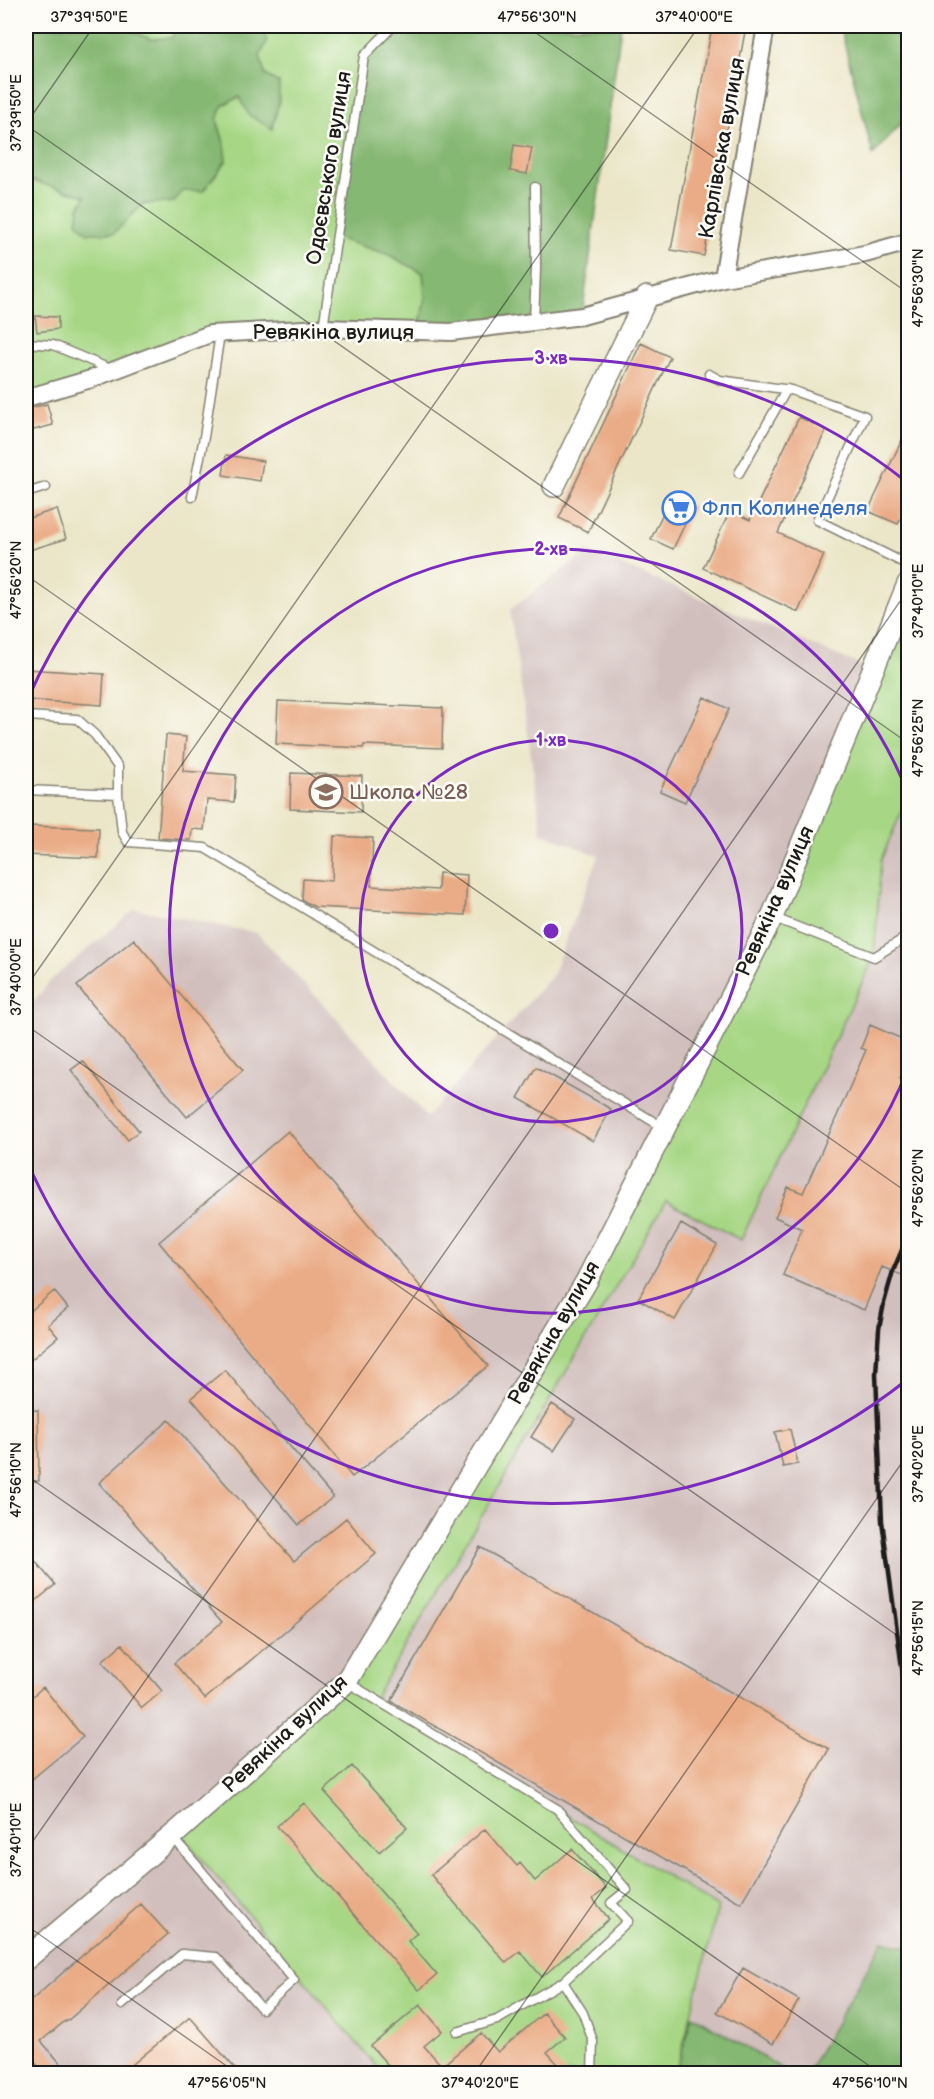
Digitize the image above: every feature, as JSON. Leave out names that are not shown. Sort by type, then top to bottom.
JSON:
[{"type":"street","name":"Карлівська вулиця","points":[[723,278],[766,26]]},
{"type":"street","name":"Ревякіна вулиця","points":[[26,398],[113,371],[210,334],[323,328],[451,332],[534,322],[582,315],[723,278],[864,254],[909,242]]},
{"type":"street","points":[[554,486],[647,297]]},
{"type":"street","name":"Ревякіна вулиця","points":[[26,1959],[171,1836],[346,1682],[585,1282],[664,1128],[772,917],[909,584]]},
{"type":"lane","name":"Одоєвського вулиця","points":[[323,328],[364,56],[393,26]]},
{"type":"lane","points":[[534,322],[535,187]]},
{"type":"lane","points":[[192,497],[220,334]]},
{"type":"lane","points":[[26,343],[53,345],[113,371]]},
{"type":"lane","points":[[709,374],[720,380],[787,389],[865,416],[817,520],[909,566]]},
{"type":"lane","points":[[739,473],[787,389]]},
{"type":"lane","points":[[26,493],[46,487]]},
{"type":"lane","points":[[26,716],[76,719],[95,735],[118,767],[122,832],[128,842],[205,848],[664,1128]]},
{"type":"lane","points":[[26,790],[118,794]]},
{"type":"lane","points":[[772,917],[874,957],[909,936]]},
{"type":"lane","points":[[346,1682],[557,1809],[627,1890],[611,1902],[628,1921],[564,1982],[497,2020],[457,2032]]},
{"type":"lane","points":[[122,2005],[182,1954],[216,1957],[262,2009],[294,1980],[171,1836]]},
{"type":"lane","points":[[564,1982],[583,2013],[593,2041],[592,2073]]},
{"type":"shaded area","points":[[588,551],[872,670],[772,917],[586,1282],[346,1682],[178,1831],[382,2073],[26,2073],[26,1012],[50,981],[135,909],[257,933],[427,1117],[552,976],[599,856],[542,833],[510,610]]},
{"type":"shaded area","points":[[908,796],[908,1947],[883,1941],[807,2073],[789,2073],[692,2015],[718,1907],[374,1699],[667,1201],[741,1240],[874,957],[881,860]]},
{"type":"green space","points":[[26,26],[122,26],[150,39],[172,38],[177,26],[261,26],[267,41],[260,56],[265,75],[279,83],[279,102],[272,129],[249,115],[239,97],[223,105],[217,120],[224,143],[226,161],[203,191],[182,191],[174,202],[143,204],[114,233],[87,233],[77,222],[79,207],[86,196],[26,179]]},
{"type":"green space","points":[[122,26],[177,26],[172,38],[150,39]]},
{"type":"green space","points":[[261,26],[393,26],[336,237],[387,254],[424,273],[425,298],[419,331],[210,334],[26,397],[26,179],[86,196],[79,207],[122,225],[143,204],[174,202],[182,191],[203,191],[226,161],[224,143],[217,120],[223,105],[239,97],[249,115],[279,84],[265,75],[260,56]]},
{"type":"green space","points":[[393,26],[621,26],[582,316],[419,331],[425,298],[423,273],[387,254],[336,238],[364,56]]},
{"type":"green space","points":[[840,26],[906,26],[908,116],[873,155]]},
{"type":"green space","points":[[908,584],[908,796],[881,860],[874,957],[741,1240],[666,1201],[375,1698],[718,1907],[676,2073],[382,2073],[178,1831],[346,1682],[586,1282],[772,917]]},
{"type":"green space","points":[[883,1941],[908,1947],[908,2073],[807,2073]]},
{"type":"green space","points":[[692,2015],[789,2073],[676,2073]]},
{"type":"building","points":[[712,26],[746,26],[704,256],[671,250]]},
{"type":"building","points":[[514,145],[532,148],[527,174],[510,171]]},
{"type":"building","points":[[35,316],[58,317],[58,329],[37,332]]},
{"type":"building","points":[[641,343],[670,357],[588,532],[559,518]]},
{"type":"building","points":[[47,404],[53,425],[26,432],[26,409]]},
{"type":"building","points":[[799,417],[826,430],[778,533],[824,555],[798,612],[703,568],[730,511],[750,520]]},
{"type":"building","points":[[909,425],[909,501],[898,524],[868,511]]},
{"type":"building","points":[[226,455],[263,461],[260,481],[223,475]]},
{"type":"building","points":[[671,496],[693,507],[673,549],[651,539]]},
{"type":"building","points":[[57,509],[66,539],[26,551],[26,519]]},
{"type":"building","points":[[26,669],[104,674],[102,705],[26,700]]},
{"type":"building","points":[[704,697],[729,709],[685,802],[660,791]]},
{"type":"building","points":[[278,701],[443,708],[442,748],[364,745],[363,748],[276,744]]},
{"type":"building","points":[[166,735],[186,737],[183,771],[236,775],[234,802],[207,800],[204,830],[192,829],[191,840],[158,838]]},
{"type":"building","points":[[291,773],[362,776],[361,812],[290,809]]},
{"type":"building","points":[[26,826],[99,828],[98,858],[26,855]]},
{"type":"building","points":[[334,836],[373,838],[371,886],[438,890],[439,873],[467,875],[465,915],[315,907],[302,900],[303,879],[332,881]]},
{"type":"building","points":[[134,939],[243,1070],[187,1117],[77,986]]},
{"type":"building","points":[[870,1025],[909,1042],[909,1059],[900,1078],[909,1082],[909,1278],[882,1267],[864,1310],[783,1275],[802,1229],[775,1217],[788,1187],[803,1193],[866,1050],[861,1048]]},
{"type":"building","points":[[83,1061],[139,1131],[128,1140],[71,1070]]},
{"type":"building","points":[[536,1067],[611,1109],[593,1141],[518,1098]]},
{"type":"building","points":[[288,1131],[488,1366],[352,1477],[159,1242]]},
{"type":"building","points":[[681,1224],[717,1245],[675,1320],[638,1299]]},
{"type":"building","points":[[54,1291],[68,1308],[48,1325],[58,1337],[26,1364],[26,1315]]},
{"type":"building","points":[[225,1370],[333,1497],[299,1525],[191,1398]]},
{"type":"building","points":[[552,1404],[575,1419],[554,1451],[531,1437]]},
{"type":"building","points":[[38,1410],[39,1481],[26,1481],[26,1411]]},
{"type":"building","points":[[169,1420],[294,1561],[346,1518],[376,1554],[205,1699],[174,1663],[222,1622],[99,1483]]},
{"type":"building","points":[[790,1429],[798,1464],[783,1467],[775,1432]]},
{"type":"building","points":[[480,1547],[829,1749],[741,1903],[391,1701]]},
{"type":"building","points":[[26,1550],[55,1585],[26,1609]]},
{"type":"building","points":[[122,1644],[162,1691],[142,1708],[102,1661]]},
{"type":"building","points":[[43,1687],[83,1737],[26,1784],[26,1702]]},
{"type":"building","points":[[352,1766],[407,1828],[379,1852],[324,1791]]},
{"type":"building","points":[[304,1803],[417,1933],[408,1941],[437,1975],[419,1990],[277,1826]]},
{"type":"building","points":[[485,1829],[517,1866],[520,1863],[535,1881],[572,1849],[606,1888],[593,1899],[609,1919],[542,1977],[520,1951],[506,1963],[431,1875]]},
{"type":"building","points":[[141,1904],[168,1934],[41,2041],[69,2073],[44,2073],[26,2052],[26,2005]]},
{"type":"building","points":[[743,1968],[799,2000],[773,2044],[717,2012]]},
{"type":"building","points":[[420,2005],[442,2031],[424,2046],[442,2066],[481,2033],[498,2052],[544,2013],[565,2037],[547,2052],[566,2073],[395,2073],[371,2046]]},
{"type":"building","points":[[190,2017],[239,2073],[202,2073],[197,2068],[191,2073],[122,2073]]},
{"type":"railway","points":[[908,1236],[893,1271],[884,1303],[879,1329],[876,1374],[882,1521],[908,1712]]},
{"type":"place","name":"Флп Колинеделя","points":[[679,508]]},
{"type":"place","name":"Школа №28","points":[[326,792]]}]
